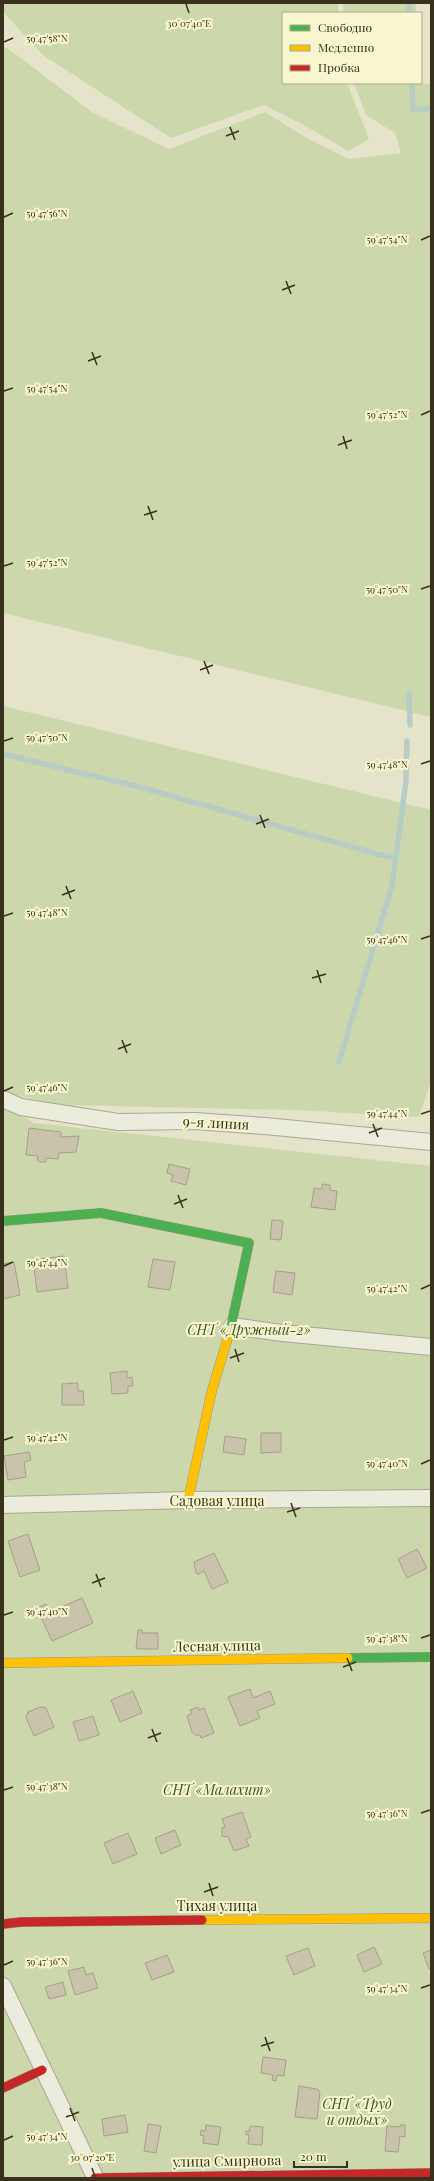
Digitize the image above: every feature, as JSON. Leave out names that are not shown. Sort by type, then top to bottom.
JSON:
[{"type":"street","name":"9-я линия","points":[[3,1099],[21,1107],[118,1122],[196,1122],[265,1126],[431,1142]]},
{"type":"street","points":[[3,1221],[101,1213],[249,1242],[232,1326],[212,1390],[188,1500]]},
{"type":"street","points":[[232,1326],[282,1333],[431,1347]]},
{"type":"street","name":"Садовая улица","points":[[3,1505],[188,1500],[431,1498]]},
{"type":"street","name":"Лесная улица","points":[[3,1663],[431,1658]]},
{"type":"street","name":"Тихая улица","points":[[3,1924],[21,1922],[431,1918]]},
{"type":"street","points":[[3,1986],[95,2178]]},
{"type":"street","points":[[3,2088],[42,2070]]},
{"type":"street","name":"улица Смирнова","points":[[95,2178],[431,2172]]},
{"type":"green space","points":[[3,3],[338,3],[338,12],[282,12],[282,84],[347,84],[369,139],[348,151],[309,128],[264,105],[171,138],[43,55],[3,12]]},
{"type":"green space","points":[[343,3],[416,3],[416,12],[343,12]]},
{"type":"green space","points":[[3,46],[93,113],[169,149],[265,112],[307,138],[349,159],[401,153],[395,133],[366,115],[354,84],[431,84],[431,717],[3,613]]},
{"type":"green space","points":[[3,706],[431,810],[431,1080],[419,1117],[295,1110],[58,1105],[3,1092]]},
{"type":"green space","points":[[3,1105],[34,1123],[431,1166],[431,2178],[3,2178],[3,1512],[198,1508],[3,1505]]},
{"type":"building","points":[[29,1128],[61,1132],[61,1137],[79,1136],[76,1152],[59,1153],[58,1159],[46,1158],[46,1162],[40,1162],[37,1160],[38,1156],[26,1155]]},
{"type":"building","points":[[169,1164],[190,1169],[186,1185],[171,1181],[173,1175],[167,1173]]},
{"type":"building","points":[[322,1184],[330,1185],[330,1190],[337,1191],[335,1210],[311,1207],[314,1188],[322,1189]]},
{"type":"building","points":[[272,1220],[283,1221],[281,1240],[270,1239]]},
{"type":"building","points":[[64,1256],[68,1288],[37,1292],[33,1260]]},
{"type":"building","points":[[153,1259],[175,1262],[170,1290],[148,1287]]},
{"type":"building","points":[[14,1262],[20,1295],[3,1299],[3,1264]]},
{"type":"building","points":[[276,1271],[295,1273],[292,1295],[273,1292]]},
{"type":"building","points":[[127,1371],[127,1378],[132,1377],[133,1386],[128,1386],[128,1393],[112,1394],[110,1373]]},
{"type":"building","points":[[78,1383],[78,1391],[83,1391],[84,1405],[62,1405],[62,1384]]},
{"type":"building","points":[[261,1433],[281,1433],[281,1452],[261,1453]]},
{"type":"building","points":[[225,1436],[246,1439],[244,1455],[223,1452]]},
{"type":"building","points":[[29,1452],[31,1460],[24,1462],[26,1477],[8,1480],[4,1456]]},
{"type":"building","points":[[28,1534],[40,1570],[20,1577],[8,1541]]},
{"type":"building","points":[[417,1549],[427,1568],[407,1578],[398,1559]]},
{"type":"building","points":[[214,1553],[228,1582],[212,1589],[204,1571],[199,1574],[196,1573],[194,1562]]},
{"type":"building","points":[[82,1598],[93,1623],[52,1641],[37,1608],[46,1604],[50,1612]]},
{"type":"building","points":[[138,1630],[142,1630],[142,1633],[158,1633],[158,1649],[136,1649]]},
{"type":"building","points":[[250,1689],[253,1698],[270,1691],[275,1704],[257,1711],[260,1718],[240,1726],[228,1697]]},
{"type":"building","points":[[133,1691],[142,1713],[120,1722],[111,1700]]},
{"type":"building","points":[[40,1707],[46,1708],[54,1727],[34,1736],[26,1717],[28,1712]]},
{"type":"building","points":[[198,1707],[199,1710],[204,1708],[214,1733],[201,1738],[200,1735],[195,1735],[192,1732],[187,1716],[192,1713],[190,1710]]},
{"type":"building","points":[[93,1716],[99,1735],[79,1741],[73,1722]]},
{"type":"building","points":[[242,1812],[251,1837],[246,1839],[249,1846],[234,1851],[228,1837],[222,1836],[222,1828],[225,1827],[222,1819]]},
{"type":"building","points":[[175,1830],[181,1845],[161,1854],[155,1838]]},
{"type":"building","points":[[128,1833],[137,1854],[113,1864],[104,1843]]},
{"type":"building","points":[[374,1947],[382,1964],[364,1972],[357,1955]]},
{"type":"building","points":[[308,1948],[315,1966],[294,1975],[286,1956]]},
{"type":"building","points":[[431,1950],[431,1969],[429,1969],[423,1953]]},
{"type":"building","points":[[167,1955],[174,1972],[152,1980],[145,1963]]},
{"type":"building","points":[[84,1967],[86,1975],[93,1973],[98,1988],[75,1995],[68,1971]]},
{"type":"building","points":[[63,1982],[66,1995],[49,1999],[45,1987]]},
{"type":"building","points":[[263,2057],[286,2060],[284,2076],[277,2075],[276,2081],[272,2080],[273,2075],[261,2073]]},
{"type":"building","points":[[299,2086],[317,2089],[320,2092],[317,2119],[295,2117]]},
{"type":"building","points":[[125,2115],[128,2132],[104,2136],[102,2119]]},
{"type":"building","points":[[148,2124],[161,2126],[156,2153],[144,2151]]},
{"type":"building","points":[[206,2125],[221,2127],[218,2145],[203,2143],[204,2136],[200,2135],[201,2130],[205,2131]]},
{"type":"building","points":[[400,2125],[405,2125],[405,2137],[400,2136],[398,2152],[385,2151],[387,2126],[400,2127]]},
{"type":"building","points":[[250,2126],[263,2127],[262,2145],[248,2144],[249,2135],[246,2135],[246,2131],[249,2132]]},
{"type":"waterway","points":[[409,3],[410,12]]},
{"type":"waterway","points":[[412,84],[413,109],[431,109]]},
{"type":"waterway","points":[[409,693],[410,725]]},
{"type":"waterway","points":[[339,1062],[392,886],[406,781],[407,741]]},
{"type":"waterway","points":[[3,754],[143,788],[377,854],[396,858]]},
{"type":"traffic: fast","points":[[3,1221],[101,1213],[249,1243],[230,1331]]},
{"type":"traffic: fast","points":[[348,1658],[431,1657]]},
{"type":"traffic: slow","points":[[188,1500],[212,1390],[230,1331]]},
{"type":"traffic: slow","points":[[3,1663],[348,1658]]},
{"type":"traffic: slow","points":[[202,1920],[431,1918]]},
{"type":"traffic: jam","points":[[3,1924],[21,1922],[202,1920]]},
{"type":"traffic: jam","points":[[3,2088],[42,2070]]},
{"type":"traffic: jam","points":[[95,2178],[431,2173]]},
{"type":"park label","name":"СНТ «Дружный-2»","points":[[249,1330]]},
{"type":"park label","name":"СНТ «Малахит»","points":[[217,1790]]},
{"type":"park label","name":"СНТ «Труд и отдых»","points":[[357,2112]]}]
